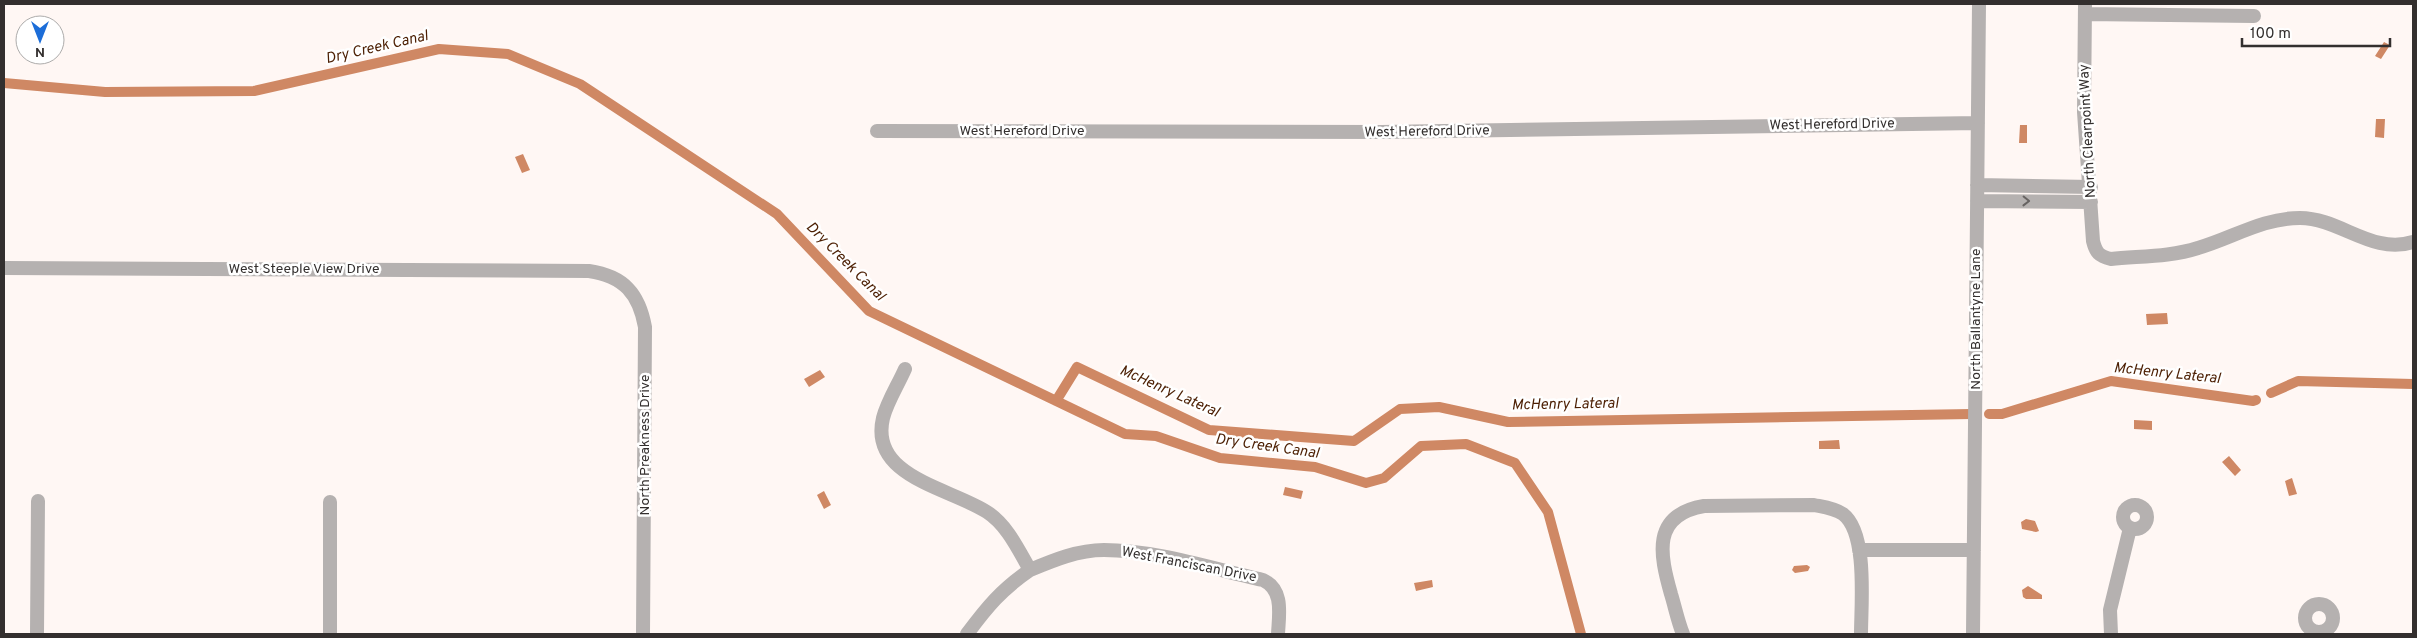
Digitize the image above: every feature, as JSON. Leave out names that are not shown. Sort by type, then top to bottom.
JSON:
[{"type":"street","name":"North Ballantyne Lane","points":[[1973,634],[1979,4]]},
{"type":"street","points":[[2085,9],[2254,16]]},
{"type":"street","name":"North Clearpoint Way","points":[[2085,9],[2084,112],[2093,241],[2095,251],[2100,256],[2111,259],[2179,253],[2201,247],[2263,222],[2285,218],[2306,218],[2325,222],[2374,242],[2388,245],[2413,242]]},
{"type":"street","name":"West Hereford Drive","points":[[877,131],[1381,132],[1978,123]]},
{"type":"street","points":[[1977,185],[2090,187]]},
{"type":"street","points":[[1977,201],[2091,202]]},
{"type":"street","name":"West Steeple View Drive","points":[[4,268],[580,271],[605,273]]},
{"type":"street","name":"North Preakness Drive","points":[[605,273],[620,281],[634,294],[642,309],[645,327],[643,634]]},
{"type":"street","points":[[905,369],[883,418],[881,433],[884,449],[893,464],[908,474],[988,513],[1010,535],[1030,570]]},
{"type":"street","points":[[38,501],[38,634]]},
{"type":"street","points":[[330,502],[330,634]]},
{"type":"street","points":[[1683,634],[1662,563],[1661,545],[1666,530],[1680,514],[1693,508],[1704,506],[1814,505],[1831,508],[1844,515],[1858,536],[1861,634]]},
{"type":"street","points":[[2111,634],[2110,610],[2130,528]]},
{"type":"street","points":[[1859,550],[1974,550]]},
{"type":"street","name":"West Franciscan Drive","points":[[966,634],[992,600],[1008,584],[1030,570],[1056,559],[1080,553],[1113,551],[1162,557],[1263,580],[1274,588],[1279,601],[1278,634]]},
{"type":"shaded area","points":[[2384,42],[2390,45],[2381,59],[2375,56]]},
{"type":"shaded area","points":[[2376,119],[2385,119],[2384,138],[2375,137]]},
{"type":"shaded area","points":[[2020,125],[2027,125],[2027,143],[2019,143]]},
{"type":"shaded area","points":[[523,154],[530,170],[522,173],[515,157]]},
{"type":"shaded area","points":[[2167,313],[2168,324],[2147,325],[2146,314]]},
{"type":"shaded area","points":[[820,370],[825,377],[809,387],[804,379]]},
{"type":"shaded area","points":[[2134,420],[2152,421],[2152,430],[2134,429]]},
{"type":"shaded area","points":[[1839,440],[1840,449],[1819,449],[1819,441]]},
{"type":"shaded area","points":[[2229,456],[2241,470],[2235,476],[2222,462]]},
{"type":"shaded area","points":[[2292,478],[2297,494],[2289,496],[2285,481]]},
{"type":"shaded area","points":[[1285,487],[1303,491],[1301,499],[1283,495]]},
{"type":"shaded area","points":[[824,491],[831,505],[824,509],[817,495]]},
{"type":"shaded area","points":[[2026,519],[2035,521],[2039,531],[2022,529],[2021,522]]},
{"type":"shaded area","points":[[1807,565],[1810,567],[1808,571],[1795,573],[1792,570],[1794,566]]},
{"type":"shaded area","points":[[1432,580],[1433,587],[1416,591],[1414,583]]},
{"type":"shaded area","points":[[2028,586],[2042,595],[2042,599],[2026,599],[2023,597],[2022,590]]},
{"type":"waterway","name":"Dry Creek Canal","points":[[4,83],[105,92],[254,91],[439,49],[508,54],[580,84],[777,214],[869,311],[1125,434],[1156,436],[1220,458],[1315,467],[1366,483],[1384,478],[1421,446],[1466,444],[1515,463],[1548,512],[1581,634]]},
{"type":"waterway","name":"McHenry Lateral","points":[[1056,401],[1077,367],[1209,430],[1354,441],[1400,409],[1439,407],[1508,422],[1971,414]]},
{"type":"waterway","name":"McHenry Lateral","points":[[1989,414],[2002,414],[2111,381],[2256,400]]},
{"type":"waterway","name":"McHenry Lateral","points":[[2271,393],[2298,381],[2413,384]]}]
